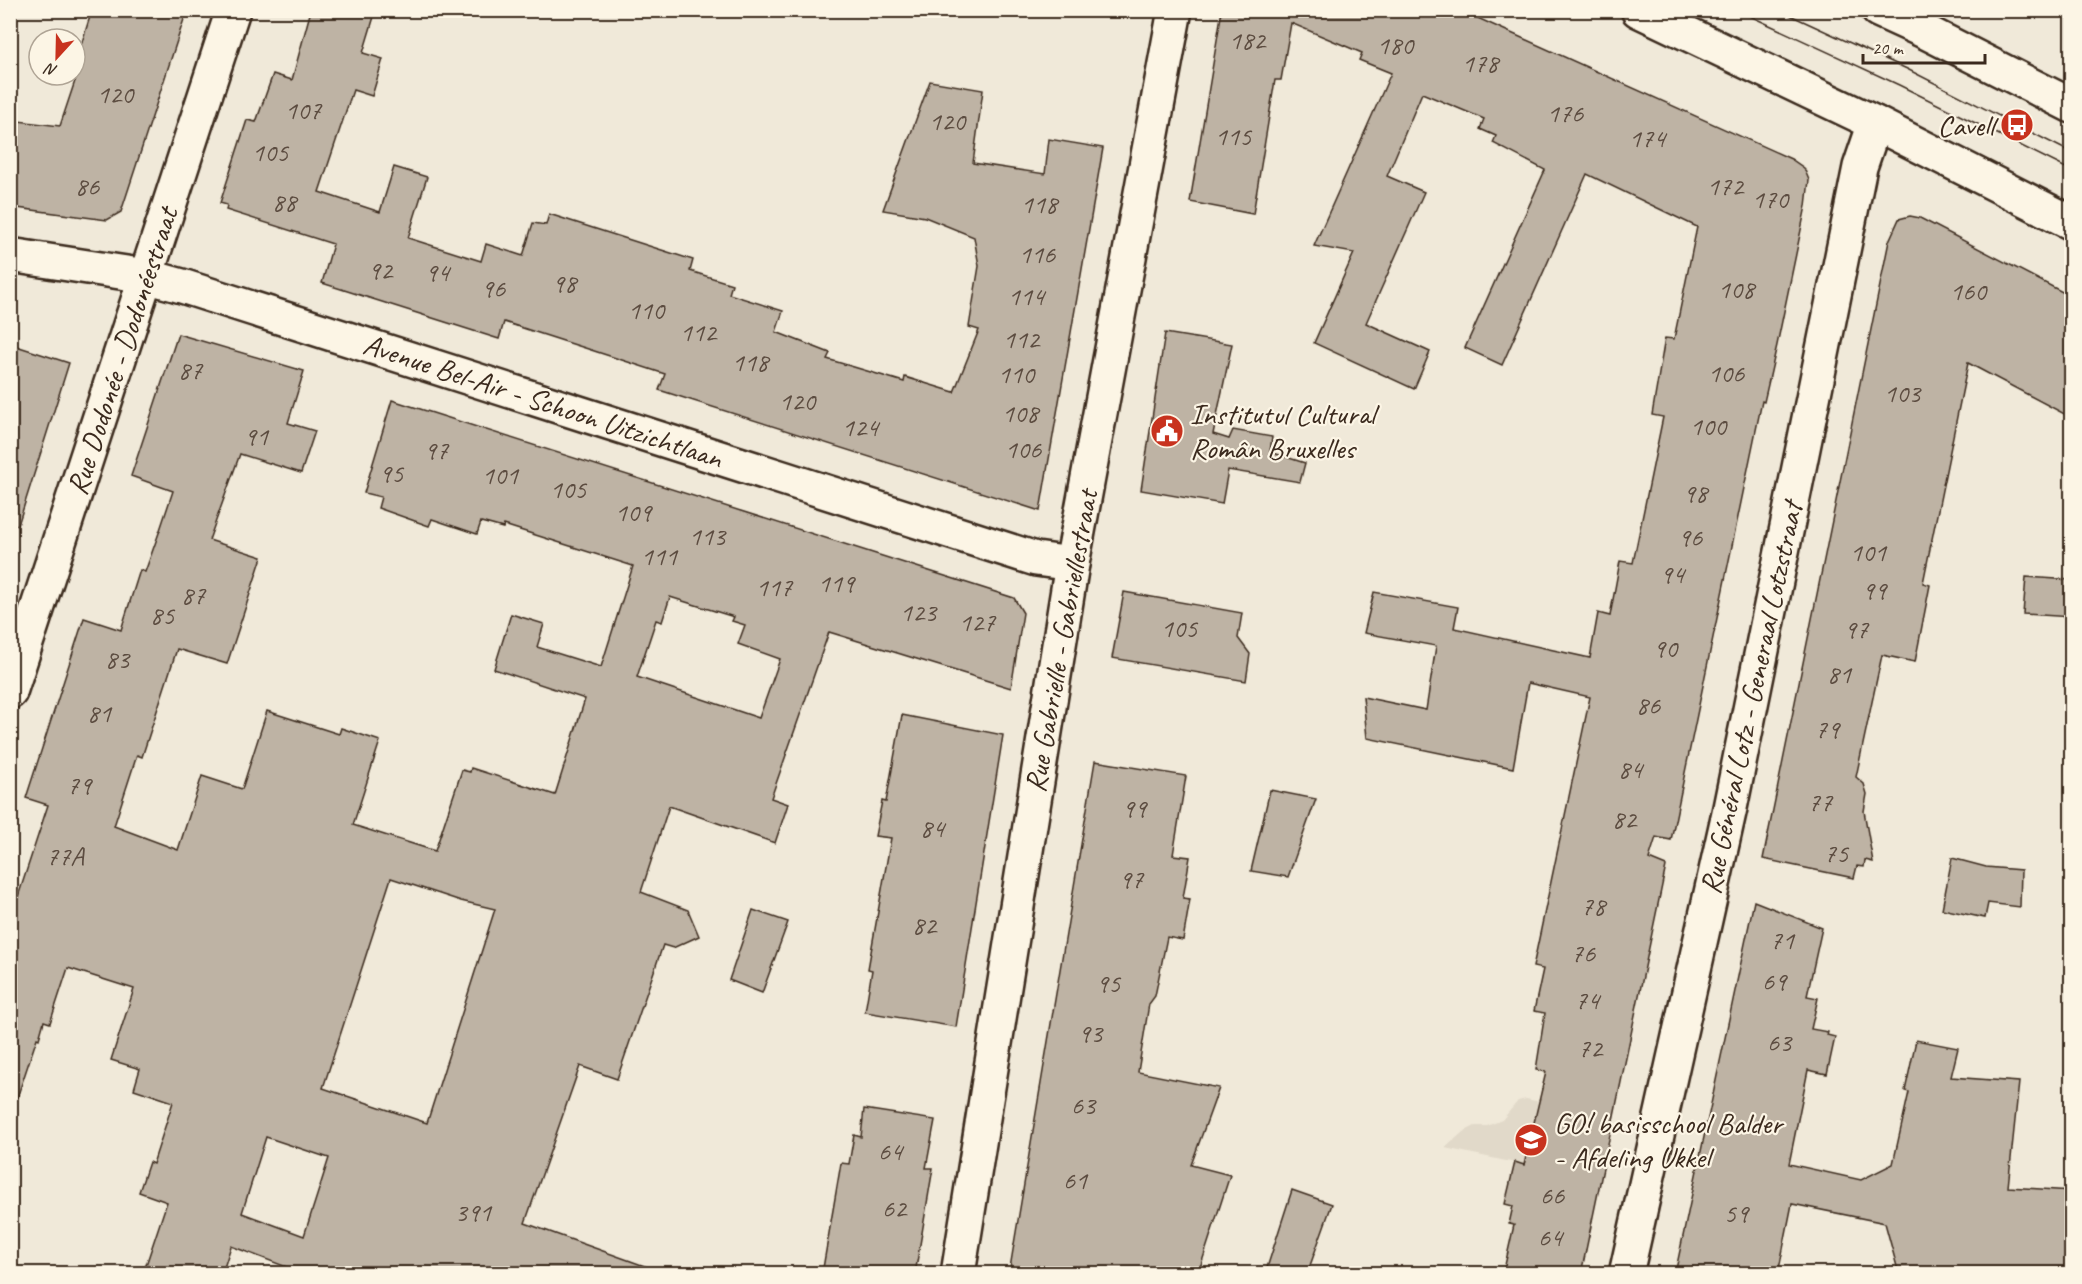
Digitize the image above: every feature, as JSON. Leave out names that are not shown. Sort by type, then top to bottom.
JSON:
[{"type":"street","name":"Rue Dodonée - Dodonéestraat","points":[[10,692],[233,10]]},
{"type":"street","name":"Rue Gabrielle - Gabriellestraat","points":[[958,1274],[1072,564],[1175,10]]},
{"type":"street","points":[[1638,10],[1875,123],[2072,223]]},
{"type":"street","points":[[1878,10],[2072,106]]},
{"type":"street","name":"Rue Général Lotz - Generaal Lotzstraat","points":[[1626,1274],[1730,808],[1860,167],[1875,123]]},
{"type":"street","name":"Avenue Bel-Air - Schoon Uitzichtlaan","points":[[10,255],[146,276],[1036,559],[1072,564]]},
{"type":"shaded area","name":"GO! basisschool Balder - Afdeling Ukkel","points":[[1526,1099],[1613,1117],[1525,1165],[1445,1148],[1463,1132],[1475,1126],[1487,1126],[1502,1120],[1518,1101]]},
{"type":"building","points":[[92,10],[187,10],[121,212],[107,220],[10,207],[10,120],[60,126],[73,87],[87,87],[87,27]]},
{"type":"building","points":[[311,10],[376,10],[363,53],[383,59],[372,96],[353,90],[319,192],[380,212],[394,167],[427,177],[408,238],[481,261],[486,244],[523,256],[533,223],[546,225],[549,214],[693,260],[690,271],[732,284],[729,294],[783,311],[776,332],[830,353],[827,359],[904,382],[905,377],[954,392],[979,330],[969,327],[979,266],[974,237],[925,217],[883,210],[930,81],[983,90],[973,163],[1045,174],[1049,139],[1103,148],[1040,511],[659,390],[665,374],[504,322],[499,339],[322,283],[333,244],[226,210],[227,205],[220,203],[247,120],[256,122],[273,74],[292,80]]},
{"type":"building","points":[[1222,10],[1460,10],[1791,159],[1804,168],[1809,180],[1806,206],[1777,345],[1764,402],[1762,401],[1671,840],[1656,837],[1649,859],[1666,866],[1581,1274],[1503,1274],[1514,1225],[1509,1224],[1513,1206],[1505,1204],[1515,1162],[1524,1165],[1546,1072],[1536,1070],[1545,1013],[1534,1011],[1543,969],[1533,967],[1590,697],[1528,683],[1513,768],[1367,738],[1363,697],[1426,710],[1436,646],[1364,633],[1374,592],[1458,607],[1454,628],[1590,658],[1598,613],[1610,616],[1620,561],[1633,563],[1663,417],[1652,415],[1665,338],[1674,339],[1697,227],[1587,174],[1502,365],[1465,348],[1545,170],[1493,143],[1496,136],[1480,129],[1484,119],[1422,93],[1387,176],[1424,192],[1366,323],[1430,352],[1414,389],[1314,343],[1354,253],[1314,246],[1391,73],[1359,60],[1362,53],[1291,23],[1281,80],[1275,80],[1253,214],[1190,202]]},
{"type":"building","points":[[1910,216],[1920,218],[2072,297],[2072,418],[1968,363],[1923,583],[1930,585],[1915,662],[1882,655],[1856,777],[1864,784],[1867,794],[1864,811],[1873,862],[1865,860],[1864,867],[1857,866],[1854,878],[1763,859],[1889,241],[1899,219]]},
{"type":"building","points":[[1165,333],[1232,344],[1213,434],[1229,439],[1233,430],[1272,437],[1270,452],[1305,463],[1300,482],[1228,470],[1222,504],[1141,490]]},
{"type":"building","points":[[178,334],[304,371],[288,423],[315,431],[301,473],[240,454],[209,540],[262,557],[227,664],[177,649],[142,757],[137,755],[114,826],[178,850],[202,776],[242,789],[267,711],[339,734],[341,728],[380,741],[353,825],[435,851],[462,770],[470,772],[471,768],[555,795],[585,699],[494,669],[511,614],[544,624],[537,647],[601,667],[633,566],[504,525],[503,528],[481,522],[477,534],[432,519],[429,526],[378,508],[381,497],[364,493],[392,400],[1014,598],[1023,613],[1011,688],[829,632],[771,798],[788,804],[775,843],[669,806],[641,892],[688,910],[699,936],[673,948],[663,945],[617,1079],[580,1066],[525,1223],[653,1269],[652,1274],[305,1274],[231,1246],[222,1274],[143,1274],[167,1202],[139,1192],[149,1162],[153,1164],[173,1102],[134,1089],[140,1069],[111,1060],[134,989],[68,968],[50,1023],[44,1021],[17,1098],[10,1097],[10,921],[48,805],[26,798],[84,618],[121,630],[140,570],[145,572],[173,491],[131,476]],"holes":[[[670,597],[734,617],[732,621],[745,625],[738,644],[780,659],[759,718],[637,677],[656,620],[662,622]],[[391,878],[461,901],[495,909],[427,1123],[323,1088]],[[266,1137],[329,1158],[304,1236],[242,1213]]]},
{"type":"building","points":[[10,344],[69,363],[18,525],[10,524]]},
{"type":"building","points":[[2026,577],[2072,580],[2072,617],[2023,614]]},
{"type":"building","points":[[1124,592],[1242,613],[1238,638],[1250,654],[1246,681],[1112,658]]},
{"type":"building","points":[[902,715],[1003,735],[956,1027],[865,1012],[872,970],[868,969],[891,838],[875,836],[882,801],[886,802]]},
{"type":"building","points":[[1095,761],[1186,776],[1173,855],[1190,857],[1183,898],[1190,899],[1183,940],[1167,937],[1155,996],[1149,1004],[1138,1072],[1219,1088],[1191,1165],[1230,1175],[1198,1274],[1009,1274]]},
{"type":"building","points":[[1270,790],[1316,799],[1288,877],[1251,871]]},
{"type":"building","points":[[1952,858],[1986,867],[2021,870],[2020,907],[1988,903],[1985,918],[1942,909]]},
{"type":"building","points":[[1754,901],[1822,928],[1807,996],[1818,998],[1811,1029],[1828,1032],[1827,1035],[1835,1037],[1827,1074],[1808,1070],[1789,1164],[1861,1180],[1893,1164],[1909,1092],[1905,1091],[1916,1040],[1958,1048],[1951,1077],[2019,1082],[2008,1187],[2072,1191],[2072,1274],[1899,1274],[1885,1223],[1792,1204],[1778,1274],[1675,1274]]},
{"type":"building","points":[[753,910],[788,922],[762,993],[729,980]]},
{"type":"building","points":[[864,1109],[935,1120],[926,1168],[933,1168],[915,1274],[822,1274],[841,1163],[849,1164],[854,1135],[861,1137]]},
{"type":"building","points":[[1292,1190],[1332,1204],[1307,1274],[1265,1274]]},
{"type":"tram line","points":[[1737,10],[1899,85],[2072,171]]},
{"type":"tram line","points":[[1779,10],[1907,69],[2072,153]]},
{"type":"place","name":"Cavell","points":[[2017,125]]},
{"type":"place","name":"Institutul Cultural Român Bruxelles","points":[[1167,431]]},
{"type":"place","name":"GO! basisschool Balder - Afdeling Ukkel","points":[[1531,1140]]}]
